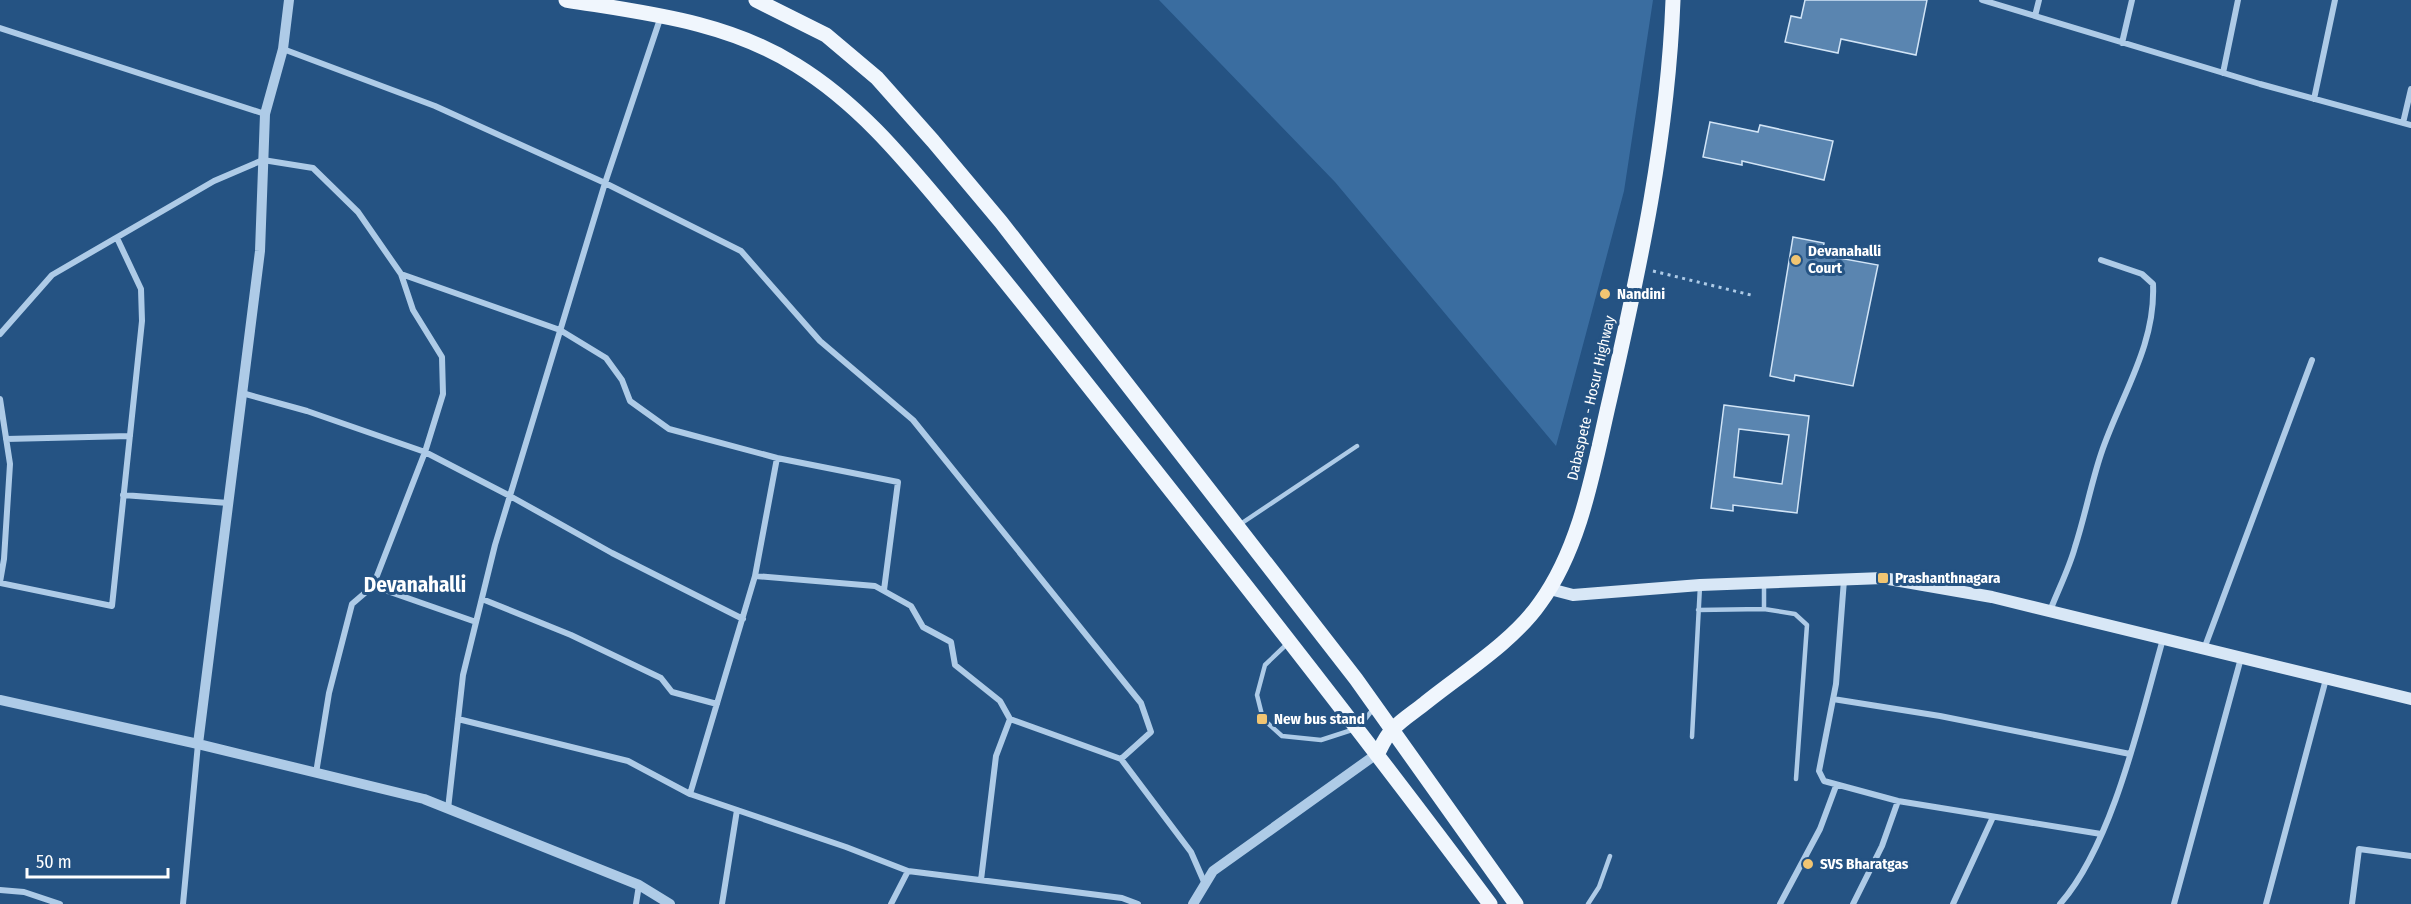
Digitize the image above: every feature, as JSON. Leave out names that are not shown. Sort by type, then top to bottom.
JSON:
[{"type":"main road","points":[[566,0],[661,15],[718,28],[757,44],[795,64],[847,100],[908,164],[981,251],[1290,640],[1378,753],[1490,904]]},
{"type":"main road","points":[[756,0],[773,3],[826,35],[877,78],[933,141],[1001,222],[1375,706],[1516,904]]},
{"type":"main road","name":"Dabaspete - Hosur Highway","points":[[1378,753],[1392,729],[1517,629],[1550,589],[1578,523],[1640,268],[1660,148],[1671,59],[1673,0]]},
{"type":"main road","points":[[1550,589],[1573,595],[1700,585],[1883,578],[1992,597],[2411,699]]},
{"type":"street","points":[[183,904],[198,744],[260,251],[265,114],[283,49],[289,0]]},
{"type":"street","points":[[1982,0],[2223,73],[2411,125]]},
{"type":"street","points":[[2036,16],[2039,0]]},
{"type":"street","points":[[2122,43],[2132,0]]},
{"type":"street","points":[[2223,73],[2238,0]]},
{"type":"street","points":[[2314,99],[2335,0]]},
{"type":"street","points":[[448,809],[463,675],[482,599],[510,496],[605,183],[661,15]]},
{"type":"street","points":[[0,28],[265,114]]},
{"type":"street","points":[[283,49],[435,106],[605,183],[741,251],[820,341],[914,420],[1141,703],[1151,732],[1121,759]]},
{"type":"street","points":[[2403,123],[2411,89]]},
{"type":"street","points":[[0,334],[52,275],[214,181],[263,160],[314,168],[358,212],[401,274],[412,310],[442,357],[443,394],[425,452],[373,586],[352,604],[328,693],[316,773]]},
{"type":"street","points":[[0,399],[10,464],[3,508],[0,582],[112,606],[142,321],[141,289],[117,238]]},
{"type":"street","points":[[2050,612],[2075,550],[2101,454],[2125,391],[2140,363],[2149,330],[2153,284],[2142,274],[2101,260]]},
{"type":"street","points":[[401,274],[560,330],[606,358],[622,380],[630,401],[669,429],[777,458],[898,482],[884,590]]},
{"type":"street","points":[[2204,649],[2312,360]]},
{"type":"street","points":[[242,393],[307,411],[425,452],[612,553],[743,619]]},
{"type":"street","points":[[6,439],[130,436]]},
{"type":"street","points":[[690,795],[755,576],[777,458]]},
{"type":"street","points":[[123,495],[228,503]]},
{"type":"street","points":[[755,576],[875,586],[911,606],[923,627],[951,642],[955,665],[1000,701],[1010,719],[1121,759],[1191,852],[1205,884]]},
{"type":"street","points":[[1844,580],[1833,699],[1819,771],[1824,781],[1898,801],[2101,834]]},
{"type":"street","points":[[373,586],[476,622]]},
{"type":"street","points":[[482,599],[571,635],[661,678],[672,692],[717,704]]},
{"type":"street","points":[[2060,904],[2079,878],[2101,834],[2130,754],[2163,639]]},
{"type":"street","points":[[2174,904],[2241,658]]},
{"type":"street","points":[[2266,904],[2326,679]]},
{"type":"street","points":[[1833,699],[1952,718],[2130,754]]},
{"type":"street","points":[[0,700],[198,744],[424,799],[639,885],[670,904]]},
{"type":"street","points":[[458,719],[628,761],[690,795],[908,871],[1122,898],[1138,904]]},
{"type":"street","points":[[981,880],[996,756],[1010,719]]},
{"type":"street","points":[[1193,904],[1213,871],[1378,753]]},
{"type":"street","points":[[1780,904],[1820,829],[1836,786]]},
{"type":"street","points":[[1853,904],[1882,846],[1898,801]]},
{"type":"street","points":[[722,904],[737,810]]},
{"type":"street","points":[[1953,904],[1993,817]]},
{"type":"street","points":[[2352,904],[2360,849],[2411,856]]},
{"type":"street","points":[[891,904],[908,871]]},
{"type":"street","points":[[636,904],[639,885]]},
{"type":"street","points":[[0,890],[24,892],[60,904]]},
{"type":"lane","points":[[1237,526],[1357,446]]},
{"type":"lane","points":[[1764,583],[1764,609]]},
{"type":"lane","points":[[1692,736],[1700,585]]},
{"type":"lane","points":[[1698,610],[1764,609],[1796,614],[1807,625],[1796,779]]},
{"type":"lane","points":[[1290,640],[1265,665],[1257,695],[1263,719],[1282,736],[1321,740],[1358,728],[1375,706]]},
{"type":"lane","points":[[1588,904],[1599,887],[1610,856]]},
{"type":"path","points":[[1640,268],[1751,295]]},
{"type":"shaded area","points":[[1159,0],[1653,0],[1624,191],[1556,446],[1335,182]]},
{"type":"building","points":[[1805,0],[1927,0],[1916,55],[1841,39],[1838,53],[1785,42],[1791,16],[1801,18]]},
{"type":"building","points":[[1710,122],[1758,132],[1760,125],[1833,141],[1824,180],[1742,161],[1742,165],[1703,157]]},
{"type":"building","points":[[1793,237],[1824,243],[1822,255],[1878,265],[1853,386],[1795,375],[1794,381],[1770,376]]},
{"type":"building","points":[[1724,405],[1809,416],[1797,513],[1733,505],[1733,511],[1711,508]],"holes":[[[1739,429],[1789,435],[1782,484],[1734,477]]]},
{"type":"place","name":"Devanahalli Court","points":[[1796,260]]},
{"type":"place","name":"Nandini","points":[[1605,294]]},
{"type":"place","name":"Prashanthnagara","points":[[1883,578]]},
{"type":"place","name":"New bus stand","points":[[1262,719]]},
{"type":"place","name":"SVS Bharatgas","points":[[1808,864]]},
{"type":"district","name":"Devanahalli","points":[[415,585]]}]
